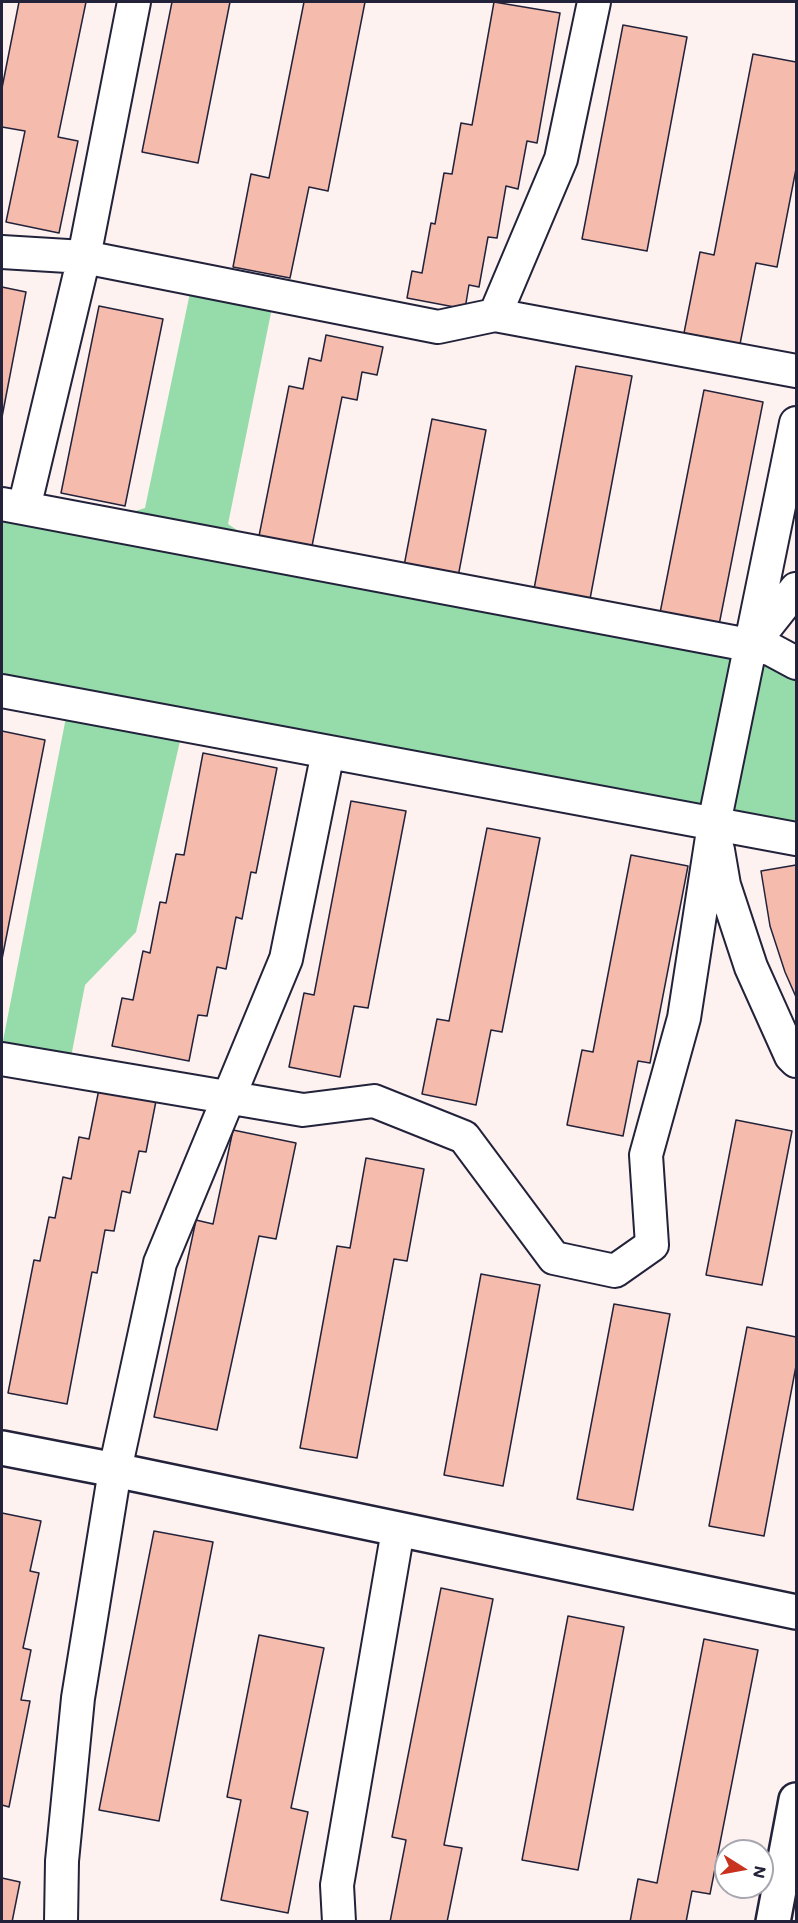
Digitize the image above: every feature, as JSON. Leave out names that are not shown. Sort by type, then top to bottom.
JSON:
[{"type":"street","points":[[134,2],[84,257],[13,506],[770,649],[796,663]]},
{"type":"street","points":[[495,315],[561,159],[594,2]]},
{"type":"street","points":[[2,252],[84,257],[438,327],[495,315],[796,371]]},
{"type":"street","points":[[2,1059],[303,1110],[374,1101],[464,1137],[554,1258],[615,1271],[652,1245],[646,1155],[684,1018],[714,824],[796,423]]},
{"type":"street","points":[[750,646],[796,589]]},
{"type":"street","points":[[2,691],[796,840]]},
{"type":"street","points":[[61,1922],[62,1861],[78,1698],[115,1470],[160,1263],[286,959],[328,752]]},
{"type":"street","points":[[714,824],[724,885],[750,967],[791,1056],[796,1061]]},
{"type":"street","points":[[2,1448],[796,1612]]},
{"type":"street","points":[[339,1922],[337,1885],[398,1530]]},
{"type":"street","points":[[772,1922],[796,1800]]},
{"type":"green space","points":[[191,288],[273,303],[228,524],[289,565],[796,661],[796,826],[183,728],[136,932],[85,985],[71,1057],[2,1046],[68,707],[2,694],[2,501],[104,521],[145,508]]},
{"type":"building","points":[[19,2],[86,2],[58,137],[78,141],[59,233],[6,222],[25,131],[2,127],[2,88]]},
{"type":"building","points":[[172,2],[230,2],[198,163],[142,152]]},
{"type":"building","points":[[304,2],[365,2],[328,191],[309,187],[290,278],[233,267],[251,174],[269,178]]},
{"type":"building","points":[[494,2],[560,13],[537,143],[527,141],[518,189],[506,186],[497,238],[488,237],[479,287],[469,285],[465,309],[407,298],[412,271],[422,273],[431,223],[435,224],[444,173],[452,174],[461,123],[472,125]]},
{"type":"building","points":[[623,25],[687,37],[647,251],[582,239]]},
{"type":"building","points":[[753,54],[796,62],[796,169],[777,267],[756,263],[740,344],[684,333],[700,252],[714,255]]},
{"type":"building","points":[[2,287],[26,292],[2,417]]},
{"type":"building","points":[[99,306],[163,319],[125,506],[61,493]]},
{"type":"building","points":[[326,335],[383,347],[377,375],[362,372],[357,400],[342,397],[312,546],[259,536],[289,386],[303,389],[309,358],[321,361]]},
{"type":"building","points":[[576,366],[632,376],[590,599],[534,589]]},
{"type":"building","points":[[704,390],[763,402],[719,625],[660,613]]},
{"type":"building","points":[[432,419],[486,430],[458,577],[404,566]]},
{"type":"building","points":[[2,731],[45,740],[2,959]]},
{"type":"building","points":[[203,753],[277,768],[256,873],[251,872],[242,919],[236,917],[226,969],[217,967],[207,1016],[198,1015],[189,1061],[112,1046],[122,998],[133,1000],[143,951],[150,953],[160,902],[166,903],[176,854],[184,855]]},
{"type":"building","points":[[351,801],[406,811],[368,1008],[354,1006],[340,1077],[289,1067],[304,993],[314,995]]},
{"type":"building","points":[[487,828],[540,838],[502,1032],[491,1030],[476,1105],[422,1094],[437,1019],[449,1021]]},
{"type":"building","points":[[631,855],[688,866],[650,1063],[638,1061],[623,1136],[567,1125],[582,1050],[593,1052]]},
{"type":"building","points":[[796,865],[796,997],[770,926],[761,871]]},
{"type":"building","points":[[99,1089],[156,1101],[146,1152],[139,1151],[130,1193],[122,1191],[114,1231],[105,1230],[97,1273],[92,1272],[67,1404],[8,1393],[34,1260],[40,1261],[49,1217],[55,1218],[63,1177],[71,1179],[79,1137],[89,1139]]},
{"type":"building","points":[[736,1120],[792,1131],[762,1285],[706,1275]]},
{"type":"building","points":[[233,1130],[296,1143],[276,1239],[259,1236],[217,1430],[154,1417],[196,1220],[213,1224]]},
{"type":"building","points":[[366,1158],[424,1169],[407,1261],[394,1259],[357,1458],[300,1448],[337,1246],[350,1248]]},
{"type":"building","points":[[481,1274],[540,1285],[503,1486],[444,1475]]},
{"type":"building","points":[[614,1304],[670,1314],[633,1510],[577,1499]]},
{"type":"building","points":[[747,1327],[796,1337],[796,1366],[764,1536],[709,1526]]},
{"type":"building","points":[[2,1513],[41,1521],[30,1571],[39,1573],[23,1648],[31,1650],[21,1700],[30,1701],[9,1807],[2,1805]]},
{"type":"building","points":[[154,1531],[213,1542],[159,1821],[99,1810]]},
{"type":"building","points":[[441,1588],[493,1599],[444,1845],[462,1848],[447,1922],[390,1922],[406,1840],[392,1837]]},
{"type":"building","points":[[568,1616],[624,1627],[578,1870],[522,1860]]},
{"type":"building","points":[[259,1635],[324,1648],[291,1808],[308,1812],[288,1913],[221,1900],[241,1800],[227,1797]]},
{"type":"building","points":[[704,1639],[758,1650],[721,1839],[714,1839],[714,1874],[710,1894],[692,1891],[686,1922],[630,1922],[638,1879],[657,1883]]},
{"type":"building","points":[[2,1878],[20,1882],[12,1922],[2,1922]]}]
